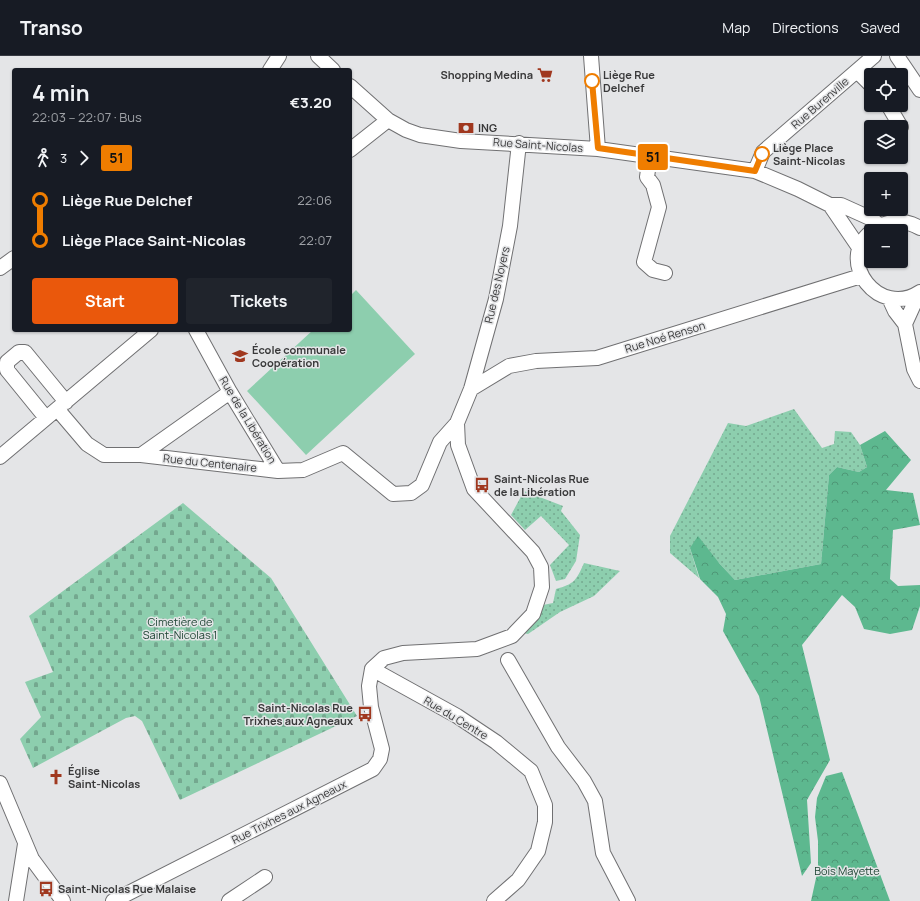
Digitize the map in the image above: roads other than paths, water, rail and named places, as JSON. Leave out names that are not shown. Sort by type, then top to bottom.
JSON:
[{"type":"street","points":[[271,68],[279,56]]},
{"type":"street","points":[[318,56],[331,68]]},
{"type":"street","points":[[590,56],[598,148]]},
{"type":"street","name":"Rue Burenville","points":[[755,171],[763,152],[874,56]]},
{"type":"street","points":[[897,56],[920,90]]},
{"type":"street","points":[[857,71],[864,78]]},
{"type":"street","name":"Rue Saint-Nicolas","points":[[352,88],[388,120],[406,130],[420,135],[472,141],[598,148],[755,171],[798,189],[830,205],[841,205],[872,219],[873,224]]},
{"type":"street","points":[[352,148],[388,120]]},
{"type":"street","name":"Rue des Noyers","points":[[457,423],[470,389],[496,299],[510,226],[515,143]]},
{"type":"street","points":[[650,156],[647,178],[653,185],[660,207],[644,262],[653,270],[665,273]]},
{"type":"street","name":"Rue Saint-Nicolas","points":[[830,205],[860,249]]},
{"type":"street","points":[[886,224],[894,221],[917,222]]},
{"type":"street","points":[[864,241],[860,249],[859,267],[868,286],[878,294],[889,298],[902,299],[917,294]]},
{"type":"street","points":[[0,268],[12,259]]},
{"type":"street","name":"Rue Noé Renson","points":[[470,389],[509,366],[536,361],[597,358],[862,276]]},
{"type":"street","points":[[905,324],[917,294]]},
{"type":"street","points":[[889,298],[895,311],[905,324],[914,369],[920,382]]},
{"type":"street","points":[[0,457],[149,332]]},
{"type":"street","name":"Rue de la Libération","points":[[197,332],[230,392],[278,471],[303,470],[343,452],[393,494],[411,493],[422,485],[440,442],[457,423]]},
{"type":"street","name":"Rue du Centenaire","points":[[46,418],[7,370],[7,362],[19,352],[25,352],[87,444],[104,455],[141,455],[278,471]]},
{"type":"street","name":"Rue du Centenaire","points":[[141,455],[230,392]]},
{"type":"street","points":[[372,669],[384,658],[390,656],[477,649],[512,636],[533,614],[542,588],[540,567],[533,552],[474,489],[458,445],[457,423]]},
{"type":"street","points":[[508,660],[558,747],[584,781],[595,801],[604,853],[628,901]]},
{"type":"street","name":"Rue Trixhes aux Agneaux","points":[[113,901],[373,769],[380,760],[382,749],[371,707],[369,686],[372,669]]},
{"type":"street","name":"Rue du Centre","points":[[372,669],[457,716],[496,742],[530,771],[545,805],[545,822],[538,851],[518,880],[494,901]]},
{"type":"street","points":[[0,783],[32,859],[63,901]]},
{"type":"street","points":[[16,901],[25,844]]},
{"type":"street","points":[[229,901],[265,877]]},
{"type":"place","name":"Shopping Medina","points":[[545,75]]},
{"type":"place","name":"Liège Rue Delchef","points":[[592,81]]},
{"type":"place","name":"ING","points":[[466,128]]},
{"type":"place","name":"Liège Place Saint-Nicolas","points":[[762,154]]},
{"type":"place","name":"École communale Coopération","points":[[240,356]]},
{"type":"place","name":"Saint-Nicolas Rue de la Libération","points":[[482,485]]},
{"type":"place","name":"Saint-Nicolas Rue Trixhes aux Agneaux","points":[[365,714]]},
{"type":"place","name":"Église Saint-Nicolas","points":[[56,777]]},
{"type":"place","name":"Saint-Nicolas Rue Malaise","points":[[46,889]]},
{"type":"park label","name":"Cimetière de Saint-Nicolas 1","points":[[180,628]]},
{"type":"park label","name":"Bois Mayette","points":[[847,871]]}]
